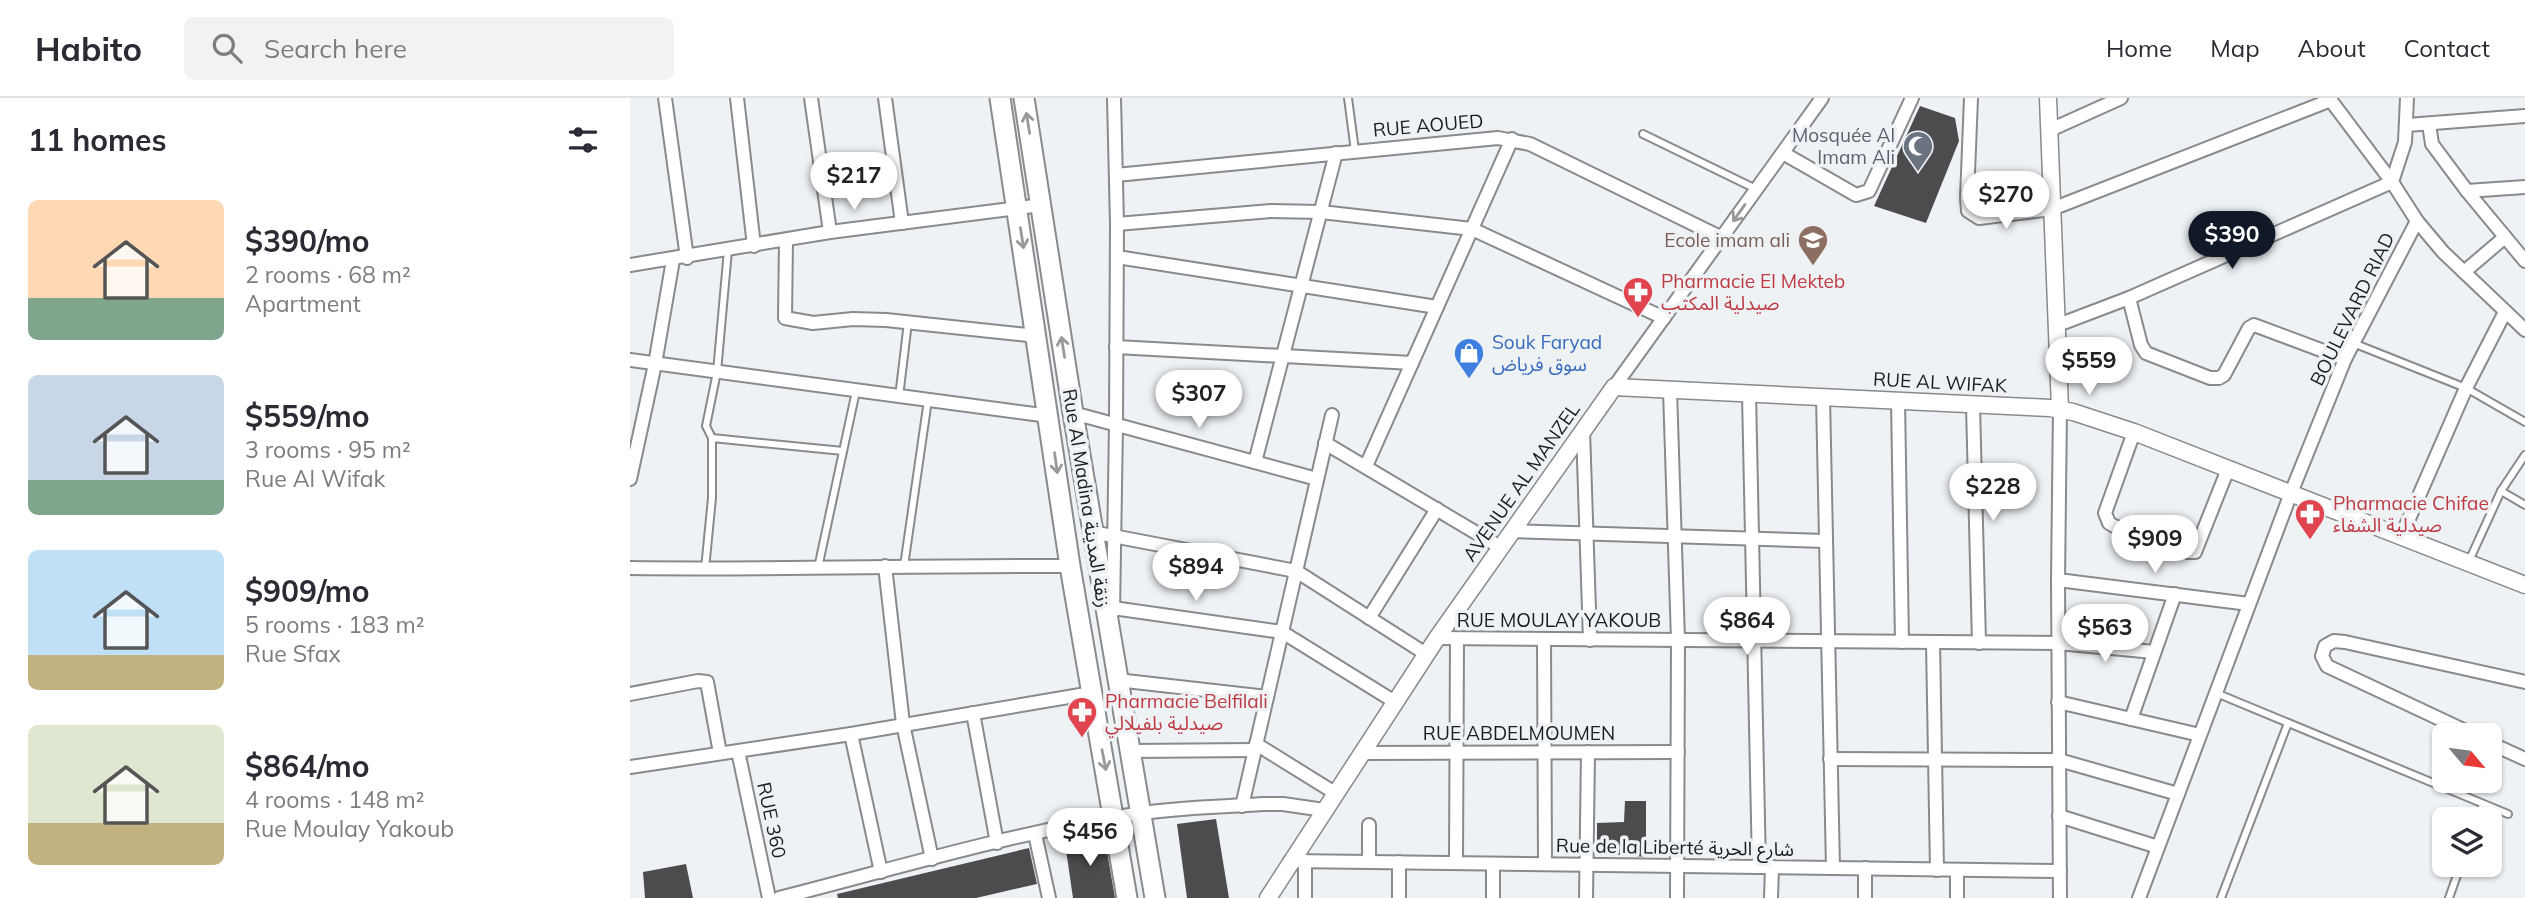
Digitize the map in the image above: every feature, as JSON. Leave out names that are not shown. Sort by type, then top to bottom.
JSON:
[{"type":"main road","name":"Rue Al Madina زنقة المدينة","points":[[1000,98],[1070,566],[1127,898]]},
{"type":"main road","name":"Rue Al Madina زنقة المدينة","points":[[1024,98],[1073,413],[1109,608],[1111,644],[1155,898]]},
{"type":"street","points":[[666,98],[687,258]]},
{"type":"street","points":[[737,98],[754,246]]},
{"type":"street","points":[[811,98],[830,232]]},
{"type":"street","points":[[885,98],[902,223]]},
{"type":"street","points":[[1114,98],[1117,223],[1115,536],[1109,608],[1282,632],[1395,702]]},
{"type":"street","name":"AVENUE AL MANZEL","points":[[1268,898],[1298,861],[1324,810],[1426,654],[1511,531],[1822,98]]},
{"type":"street","points":[[1783,153],[1856,195],[1869,191],[1912,98]]},
{"type":"street","points":[[2048,98],[2060,409],[2060,898]]},
{"type":"street","points":[[2050,130],[2121,98]]},
{"type":"street","points":[[2058,325],[2130,298],[2392,182],[2405,142],[2407,98]]},
{"type":"street","points":[[1969,99],[1968,211],[1979,218],[2052,209],[2331,99],[2417,221],[2443,252],[2525,330]]},
{"type":"street","points":[[2407,125],[2525,116]]},
{"type":"street","points":[[2429,124],[2431,144],[2525,261]]},
{"type":"street","name":"RUE AOUED","points":[[1116,175],[1497,138],[1512,139],[1530,144],[1722,238]]},
{"type":"street","points":[[1366,466],[1512,139]]},
{"type":"street","points":[[1255,462],[1336,153]]},
{"type":"street","points":[[2467,191],[2525,187]]},
{"type":"street","points":[[630,265],[687,258],[830,232],[1041,205]]},
{"type":"street","points":[[1117,223],[1271,211],[1321,212],[1472,229],[1664,318]]},
{"type":"street","name":"BOULEVARD RIAD","points":[[2139,898],[2291,493],[2345,359],[2417,221]]},
{"type":"street","points":[[2464,272],[2505,237]]},
{"type":"street","points":[[786,240],[785,318],[813,323],[853,319],[908,322],[1037,336]]},
{"type":"street","points":[[1117,257],[1437,307]]},
{"type":"street","points":[[630,479],[655,364],[673,260]]},
{"type":"street","points":[[2130,298],[2141,345],[2146,353],[2210,378],[2224,375],[2249,328],[2255,325],[2345,359]]},
{"type":"street","points":[[2401,537],[2466,388],[2505,312]]},
{"type":"street","points":[[1116,347],[1412,363]]},
{"type":"street","points":[[630,360],[1049,416]]},
{"type":"street","name":"RUE AL WIFAK","points":[[1614,387],[2060,409],[2133,432],[2525,585]]},
{"type":"street","points":[[1670,390],[1678,640],[1677,898]]},
{"type":"street","points":[[1749,394],[1753,641],[1765,867],[1772,898]]},
{"type":"street","points":[[1823,397],[1826,642],[1833,868]]},
{"type":"street","points":[[1898,401],[1902,642]]},
{"type":"street","points":[[1973,405],[1979,643]]},
{"type":"street","points":[[1073,413],[1317,478]]},
{"type":"street","points":[[1242,806],[1332,415]]},
{"type":"street","points":[[1583,430],[1590,640]]},
{"type":"street","points":[[2133,432],[2105,513],[2109,523],[2114,526],[2187,552],[2195,552],[2228,469]]},
{"type":"street","points":[[1325,443],[1500,547]]},
{"type":"street","points":[[1369,618],[1437,509]]},
{"type":"street","points":[[1511,531],[1825,541]]},
{"type":"street","points":[[1093,532],[1296,571],[1426,654]]},
{"type":"street","points":[[885,566],[903,724],[932,859]]},
{"type":"street","points":[[630,568],[1070,566]]},
{"type":"street","points":[[2058,580],[2249,604]]},
{"type":"street","points":[[2131,719],[2175,594]]},
{"type":"street","name":"RUE MOULAY YAKOUB","points":[[1437,639],[2058,643],[2154,652]]},
{"type":"street","points":[[1456,863],[1457,639]]},
{"type":"street","points":[[1544,639],[1545,864]]},
{"type":"street","points":[[2448,723],[2327,666],[2322,656],[2325,646],[2334,640],[2525,682]]},
{"type":"street","points":[[1933,642],[1937,870]]},
{"type":"street","points":[[1117,680],[1267,697]]},
{"type":"street","points":[[630,694],[707,681],[720,753]]},
{"type":"street","points":[[630,768],[1092,693]]},
{"type":"street","points":[[2058,702],[2200,735]]},
{"type":"street","points":[[973,713],[997,843]]},
{"type":"street","points":[[851,734],[881,872]]},
{"type":"street","points":[[1129,751],[1256,747],[1335,793]]},
{"type":"street","points":[[2502,748],[2525,759]]},
{"type":"street","name":"RUE 360","points":[[738,751],[769,898]]},
{"type":"street","points":[[1586,898],[1588,752]]},
{"type":"street","name":"RUE ABDELMOUMEN","points":[[1361,753],[1678,752]]},
{"type":"street","points":[[1830,759],[2059,760],[2178,794]]},
{"type":"street","points":[[779,898],[997,843],[1115,817],[1283,804],[1324,810]]},
{"type":"street","points":[[2059,816],[2158,847]]},
{"type":"street","points":[[1369,825],[1369,862]]},
{"type":"street","points":[[1035,834],[1049,898]]},
{"type":"street","points":[[1298,861],[1305,898]]},
{"type":"street","name":"Rue de la Liberté شارع الحرية","points":[[1298,861],[2060,871]]},
{"type":"street","points":[[1399,862],[1399,898]]},
{"type":"street","points":[[1493,863],[1493,898]]},
{"type":"street","points":[[1865,868],[1865,898]]},
{"type":"street","points":[[1957,870],[1957,898]]},
{"type":"lane","points":[[1349,98],[1355,151]]},
{"type":"lane","points":[[1643,134],[1756,189]]},
{"type":"lane","points":[[705,569],[712,498],[712,438],[706,426],[717,372],[728,250]]},
{"type":"lane","points":[[898,397],[908,322]]},
{"type":"lane","points":[[2353,343],[2466,388],[2525,422]]},
{"type":"lane","points":[[818,568],[856,391]]},
{"type":"lane","points":[[904,566],[929,400]]},
{"type":"lane","points":[[712,438],[843,451]]},
{"type":"lane","points":[[2468,563],[2501,491],[2525,455]]},
{"type":"lane","points":[[2501,491],[2525,505]]},
{"type":"lane","points":[[2216,693],[2508,814]]},
{"type":"lane","points":[[2221,898],[2288,723]]},
{"type":"lane","points":[[2449,898],[2456,877]]},
{"type":"building","name":"Mosquée Al Imam Ali","points":[[1920,106],[1955,118],[1959,141],[1926,223],[1874,206]]},
{"type":"building","points":[[1625,801],[1646,801],[1646,857],[1597,853],[1597,823],[1624,822]]},
{"type":"building","points":[[1216,819],[1229,898],[1187,898],[1177,824]]},
{"type":"building","points":[[1104,834],[1115,898],[1073,898],[1065,843]]},
{"type":"building","points":[[1029,848],[1037,884],[976,898],[838,898],[837,894]]},
{"type":"building","points":[[686,864],[693,898],[645,898],[643,872]]},
{"type":"place","name":"Mosquée Al Imam Ali","points":[[1918,173]]},
{"type":"place","name":"Ecole imam ali","points":[[1813,267]]},
{"type":"place","name":"Pharmacie El Mekteb صيدلية المكتب","points":[[1638,319]]},
{"type":"place","name":"Souk Faryad سوق فرياض","points":[[1469,380]]},
{"type":"place","name":"Pharmacie Chifae صيدلية الشفاء","points":[[2310,541]]},
{"type":"place","name":"Pharmacie Belfilali صيدلية بلفيلالي","points":[[1082,739]]}]
